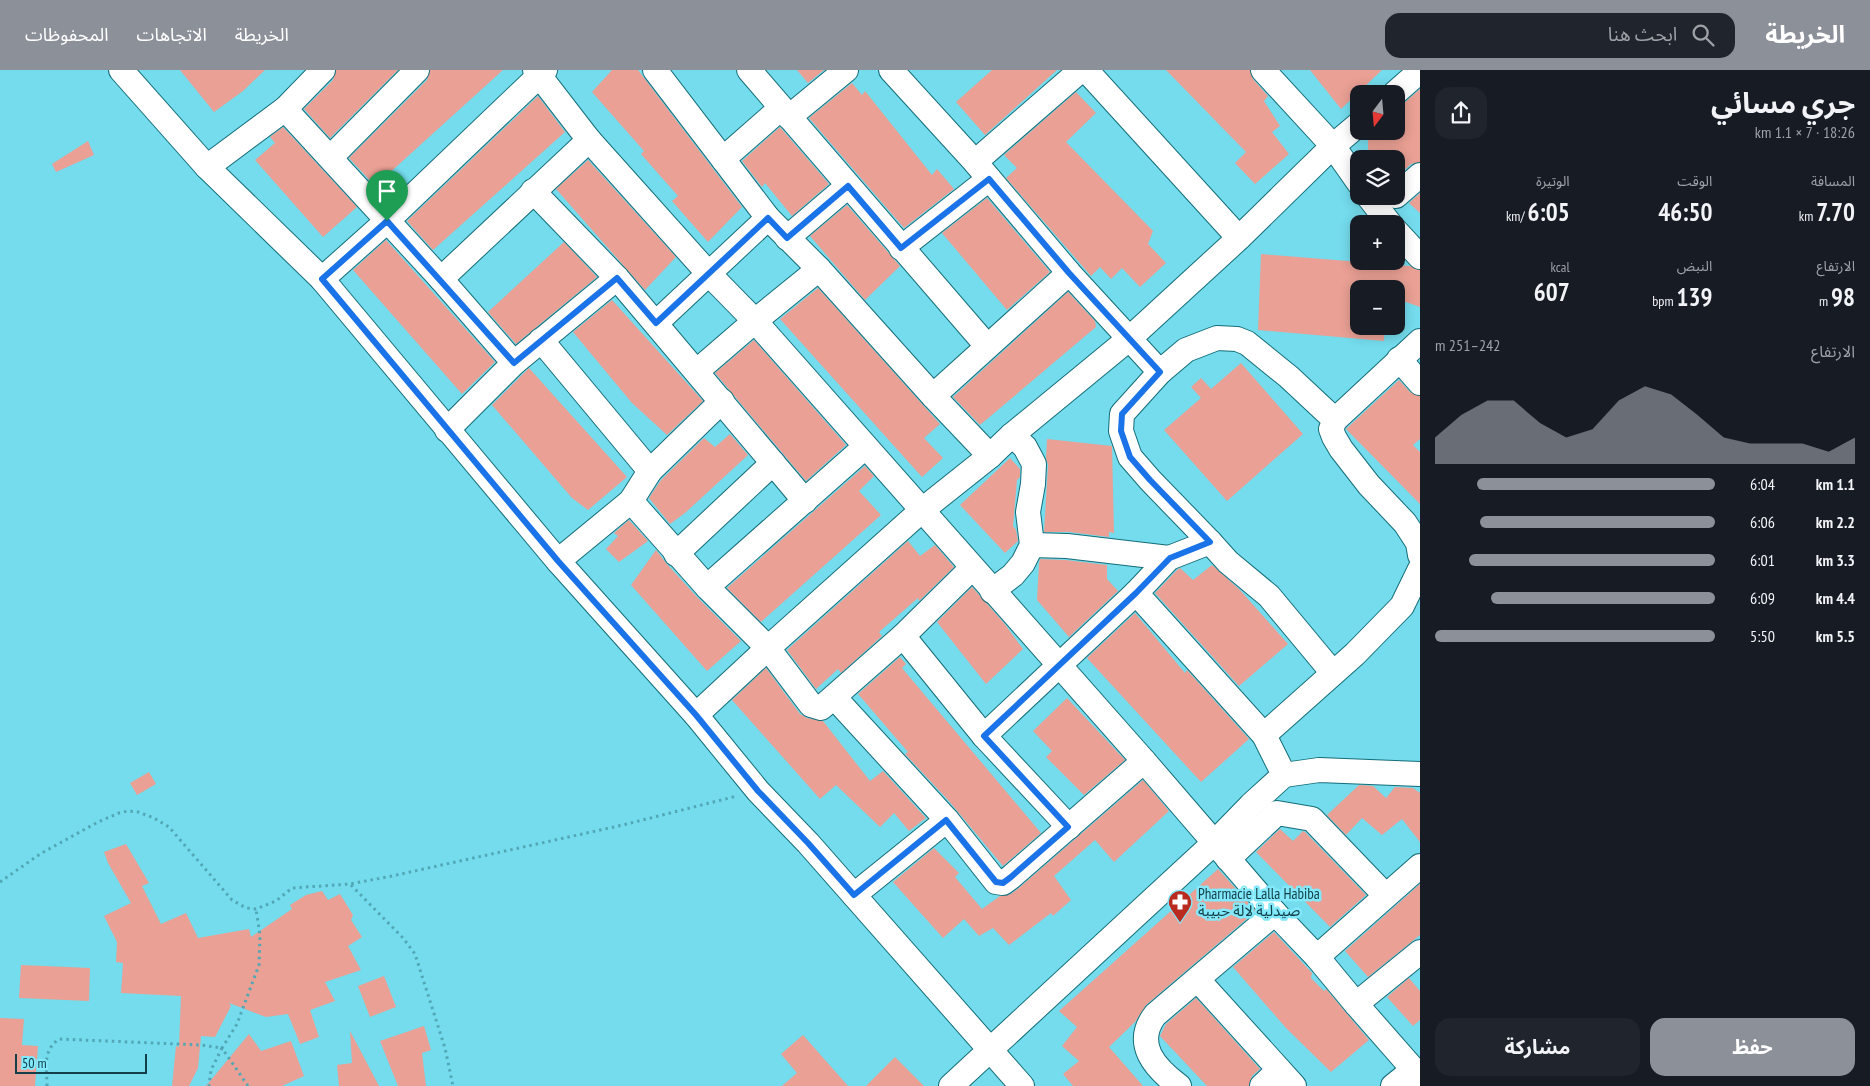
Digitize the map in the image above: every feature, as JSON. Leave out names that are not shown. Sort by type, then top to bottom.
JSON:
[{"type":"street","points":[[121,70],[207,167],[322,279],[558,561],[696,715],[758,791],[808,843],[1022,1086]]},
{"type":"street","points":[[207,167],[285,109],[323,70]]},
{"type":"street","points":[[331,157],[417,70]]},
{"type":"street","points":[[656,70],[768,218],[820,269],[933,396],[990,456]]},
{"type":"street","points":[[748,70],[987,346]]},
{"type":"street","points":[[723,159],[785,112],[846,70]]},
{"type":"street","points":[[891,70],[982,170],[1069,273],[1160,372]]},
{"type":"street","points":[[901,248],[1081,70]]},
{"type":"street","points":[[1086,70],[1239,238]]},
{"type":"street","points":[[1263,70],[1333,146],[1350,170]]},
{"type":"street","points":[[1404,85],[1420,71]]},
{"type":"street","points":[[322,279],[387,221],[539,72],[589,140],[709,274],[754,321],[1144,761],[1276,914],[1317,956],[1356,1004],[1417,1073],[1393,1086]]},
{"type":"street","points":[[285,109],[441,279],[514,363]]},
{"type":"street","points":[[696,715],[921,511],[990,456],[1012,435],[1130,338],[1239,238],[1350,132]]},
{"type":"street","points":[[441,279],[589,140]]},
{"type":"street","points":[[1405,188],[1420,175]]},
{"type":"street","points":[[787,238],[848,186]]},
{"type":"street","points":[[533,192],[617,278],[805,501]]},
{"type":"street","points":[[656,323],[768,218]]},
{"type":"street","points":[[1405,241],[1420,257]]},
{"type":"street","points":[[697,372],[754,321],[820,269]]},
{"type":"street","points":[[933,396],[1069,273]]},
{"type":"street","points":[[447,430],[514,363],[617,278]]},
{"type":"street","points":[[1333,673],[1269,596],[1228,562],[1150,480],[1130,457],[1121,431],[1122,414],[1160,372],[1186,350],[1216,338],[1237,339],[1247,343],[1335,420]]},
{"type":"street","points":[[541,340],[650,471]]},
{"type":"street","points":[[1420,341],[1335,420],[1332,429],[1341,449],[1369,484],[1406,523],[1418,543],[1420,555]]},
{"type":"street","points":[[1399,359],[1420,383]]},
{"type":"street","points":[[558,561],[631,500],[650,471],[722,401]]},
{"type":"street","points":[[992,591],[1013,575],[1023,563],[1032,545],[1028,512],[1034,464],[1025,447],[1012,435]]},
{"type":"street","points":[[707,587],[865,447]]},
{"type":"street","points":[[676,554],[773,463]]},
{"type":"street","points":[[631,500],[676,554],[768,648],[812,705],[821,708],[903,636],[972,568]]},
{"type":"street","points":[[984,736],[1136,593],[1170,558],[1210,542]]},
{"type":"street","points":[[1032,545],[1067,546],[1170,558]]},
{"type":"street","points":[[1264,735],[1355,654],[1402,606],[1420,569]]},
{"type":"street","points":[[1136,593],[1264,735],[1284,775]]},
{"type":"street","points":[[903,636],[984,736],[1068,827]]},
{"type":"street","points":[[834,697],[946,820],[996,882],[1003,883],[1011,877],[1144,761]]},
{"type":"street","points":[[1221,851],[1251,805],[1284,775],[1319,770],[1420,774]]},
{"type":"street","points":[[951,1086],[1221,851],[1277,813],[1312,819],[1386,895]]},
{"type":"street","points":[[854,895],[946,820]]},
{"type":"street","points":[[1317,956],[1420,866]]},
{"type":"street","points":[[1180,1086],[1165,1076],[1148,1052],[1145,1037],[1147,1025],[1155,1015],[1276,914]]},
{"type":"street","points":[[1356,1004],[1420,952]]},
{"type":"street","points":[[1198,980],[1287,1078],[1262,1086]]},
{"type":"path","points":[[0,882],[40,854],[90,826],[119,813],[133,812],[154,818],[169,827],[232,900],[246,908],[256,909],[276,900],[292,888],[350,884],[622,824],[758,791]]},
{"type":"path","points":[[350,884],[403,938],[415,954],[445,1048],[453,1086]]},
{"type":"path","points":[[208,1086],[211,1070],[237,1024],[259,965],[260,935],[256,909]]},
{"type":"path","points":[[47,1086],[47,1052],[59,1039],[201,1045],[222,1048],[248,1086]]},
{"type":"building","points":[[180,70],[265,70],[243,91],[214,112]]},
{"type":"building","points":[[336,70],[398,70],[330,138],[304,109],[333,80]]},
{"type":"building","points":[[430,70],[503,70],[375,186],[349,158],[427,80]]},
{"type":"building","points":[[612,70],[638,70],[742,207],[708,242],[672,201],[678,196],[641,154],[644,151],[592,92]]},
{"type":"building","points":[[797,70],[824,70],[808,83]]},
{"type":"building","points":[[992,70],[1057,70],[985,135],[956,102]]},
{"type":"building","points":[[1166,70],[1250,70],[1253,79],[1268,96],[1264,101],[1280,126],[1272,132],[1289,154],[1255,184],[1235,163],[1246,152]]},
{"type":"building","points":[[1310,70],[1382,70],[1366,85],[1350,85],[1350,100],[1341,109]]},
{"type":"building","points":[[852,83],[862,95],[865,91],[932,175],[937,169],[954,189],[904,228],[809,118]]},
{"type":"building","points":[[1420,89],[1420,162],[1411,164],[1405,170],[1405,150],[1369,150],[1368,140],[1405,140],[1405,102]]},
{"type":"building","points":[[1076,92],[1096,113],[1066,142],[1153,231],[1148,244],[1166,263],[1140,287],[1122,268],[1111,279],[1100,267],[1091,276],[1006,178],[1017,168],[1004,155]]},
{"type":"building","points":[[538,96],[565,132],[433,250],[407,221]]},
{"type":"building","points":[[283,127],[357,207],[323,237],[255,160],[275,143],[270,137]]},
{"type":"building","points":[[780,127],[829,184],[792,216],[765,183],[762,187],[742,161]]},
{"type":"building","points":[[88,141],[94,155],[56,172],[52,164]]},
{"type":"building","points":[[588,160],[676,257],[645,290],[556,189]]},
{"type":"building","points":[[1420,193],[1420,213],[1409,203]]},
{"type":"building","points":[[987,198],[1050,272],[1007,310],[942,233]]},
{"type":"building","points":[[847,205],[900,266],[865,300],[810,236]]},
{"type":"building","points":[[386,240],[495,362],[462,394],[353,270]]},
{"type":"building","points":[[564,242],[597,277],[516,344],[488,312]]},
{"type":"building","points":[[1261,254],[1350,261],[1350,270],[1405,270],[1405,266],[1420,270],[1420,307],[1405,302],[1405,280],[1350,280],[1350,335],[1384,335],[1384,341],[1258,330]]},
{"type":"building","points":[[818,288],[940,424],[924,438],[943,458],[922,477],[780,319]]},
{"type":"building","points":[[1068,292],[1095,321],[1096,327],[980,425],[953,397]]},
{"type":"building","points":[[612,300],[703,401],[667,435],[632,403],[573,332]]},
{"type":"building","points":[[754,340],[846,445],[806,481],[715,373]]},
{"type":"building","points":[[1241,363],[1303,434],[1227,501],[1164,430],[1201,398],[1191,387],[1201,378],[1211,389]]},
{"type":"building","points":[[529,368],[627,477],[588,510],[572,498],[492,405]]},
{"type":"building","points":[[1399,380],[1410,392],[1420,396],[1420,439],[1413,445],[1420,452],[1420,504],[1346,429]]},
{"type":"building","points":[[730,434],[748,455],[685,513],[670,524],[649,498],[661,480],[704,438],[715,447]]},
{"type":"building","points":[[1047,439],[1112,446],[1114,533],[1109,532],[1109,537],[1069,532],[1044,532],[1048,465],[1046,458]]},
{"type":"building","points":[[1010,458],[1020,469],[1020,477],[1017,480],[1013,526],[1016,530],[1018,541],[1005,553],[960,505]]},
{"type":"building","points":[[865,466],[874,476],[859,491],[881,515],[761,622],[727,588]]},
{"type":"building","points":[[629,520],[648,541],[619,562],[606,549],[618,536],[614,533]]},
{"type":"building","points":[[908,541],[920,556],[935,545],[954,567],[919,601],[918,598],[879,632],[882,636],[841,673],[838,669],[816,689],[787,650]]},
{"type":"building","points":[[656,550],[697,597],[741,641],[707,671],[631,585]]},
{"type":"building","points":[[1040,559],[1107,565],[1107,579],[1118,591],[1069,637],[1037,600]]},
{"type":"building","points":[[1212,565],[1240,590],[1288,644],[1239,686],[1155,593],[1180,568],[1193,580]]},
{"type":"building","points":[[972,587],[1004,623],[1023,649],[986,684],[937,622]]},
{"type":"building","points":[[1135,613],[1185,673],[1187,670],[1249,739],[1201,782],[1087,658]]},
{"type":"building","points":[[900,657],[906,664],[902,668],[1041,833],[1003,866],[948,800],[905,754],[908,752],[858,694]]},
{"type":"building","points":[[766,668],[800,714],[807,718],[823,721],[870,781],[883,771],[926,818],[909,831],[894,813],[880,827],[836,785],[820,799],[732,700]]},
{"type":"building","points":[[1067,698],[1125,760],[1084,795],[1046,757],[1052,751],[1033,731]]},
{"type":"building","points":[[149,772],[156,784],[137,795],[130,783]]},
{"type":"building","points":[[1143,780],[1169,811],[1114,862],[1095,840],[1054,876],[1071,900],[1053,916],[1051,913],[1009,945],[993,928],[979,936],[964,919],[943,938],[893,882],[934,848],[959,873],[955,877],[982,909],[1000,896],[1011,894],[1020,887]]},
{"type":"building","points":[[1359,785],[1373,786],[1386,798],[1395,787],[1413,788],[1420,793],[1420,842],[1402,819],[1382,835],[1362,818],[1346,835],[1327,815]]},
{"type":"building","points":[[1280,829],[1293,841],[1303,831],[1305,832],[1366,895],[1330,927],[1256,852]]},
{"type":"building","points":[[126,844],[149,883],[142,886],[161,924],[186,913],[198,938],[249,929],[251,937],[292,909],[290,905],[306,895],[322,891],[328,900],[340,894],[353,915],[351,920],[362,937],[348,946],[361,970],[325,982],[335,1001],[310,1010],[319,1037],[300,1044],[288,1014],[266,1017],[229,1003],[231,1006],[215,1037],[201,1036],[198,1068],[189,1086],[172,1086],[176,1046],[179,1047],[181,996],[121,993],[123,963],[116,962],[117,942],[104,916],[131,903],[108,863],[104,852]]},
{"type":"building","points":[[1218,869],[1256,911],[1146,1005],[1135,1022],[1109,1047],[1143,1086],[1073,1086],[1063,1074],[1079,1061],[1062,1046],[1077,1027],[1059,1011]]},
{"type":"building","points":[[1420,884],[1420,935],[1368,977],[1345,951]]},
{"type":"building","points":[[1274,932],[1312,973],[1311,978],[1324,991],[1326,989],[1369,1040],[1331,1072],[1286,1028],[1233,967]]},
{"type":"building","points":[[21,965],[90,968],[89,1001],[19,998]]},
{"type":"building","points":[[384,976],[396,1007],[370,1017],[358,986]]},
{"type":"building","points":[[1409,978],[1420,991],[1420,1020],[1413,1026],[1387,997]]},
{"type":"building","points":[[1196,998],[1260,1069],[1252,1076],[1249,1086],[1207,1086],[1160,1036],[1166,1024]]},
{"type":"building","points":[[0,1018],[24,1019],[22,1045],[38,1046],[35,1086],[0,1086]]},
{"type":"building","points":[[424,1026],[431,1050],[422,1053],[426,1086],[398,1086],[380,1041]]},
{"type":"building","points":[[350,1031],[379,1086],[339,1086],[337,1065],[352,1063]]},
{"type":"building","points":[[249,1034],[261,1051],[291,1041],[304,1076],[282,1086],[206,1086]]},
{"type":"building","points":[[803,1035],[848,1086],[782,1086],[797,1073],[781,1054]]},
{"type":"building","points":[[895,1057],[924,1086],[866,1086]]},
{"type":"place","name":"Pharmacie Lalla Habiba صيدلية لالة حبيبة","points":[[1180,923]]},
{"type":"route","points":[[989,179],[1069,273],[1160,372],[1122,414],[1121,431],[1130,457],[1210,542],[1170,558],[1136,593],[984,736],[1068,827],[1003,883],[996,882],[946,820],[854,895],[758,791],[696,715],[558,561],[322,279],[387,221],[441,279],[514,363],[617,278],[656,323],[768,218],[787,238],[848,186],[901,248],[989,179]]}]
